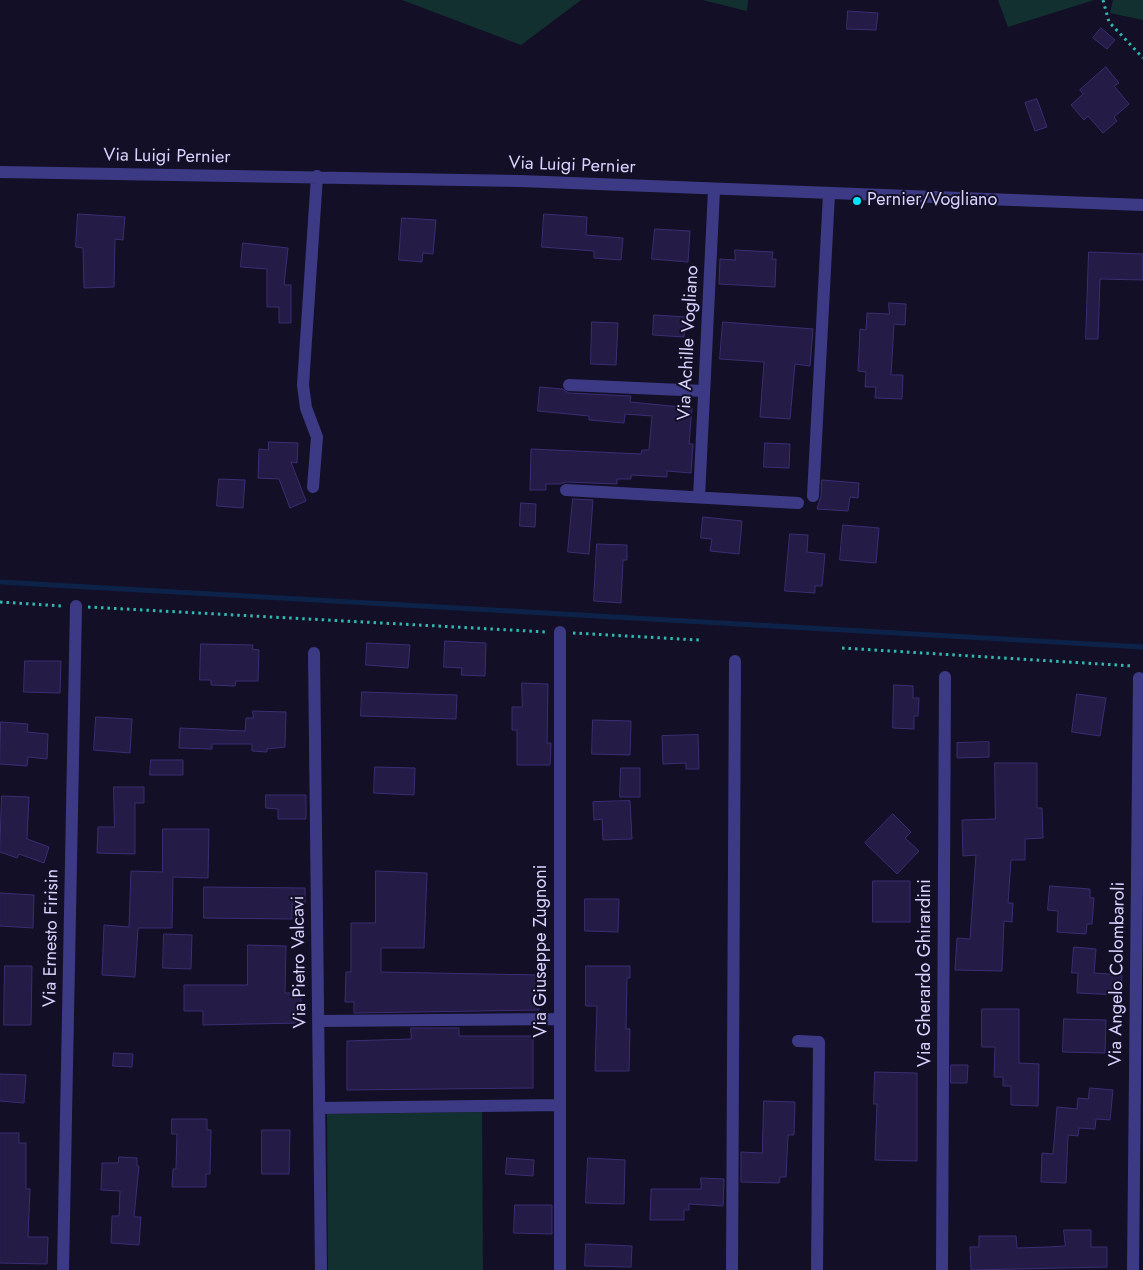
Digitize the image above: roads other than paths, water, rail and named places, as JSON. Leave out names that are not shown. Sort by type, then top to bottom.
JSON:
[{"type":"street","name":"Via Luigi Pernier","points":[[0,172],[520,181],[714,190],[1143,205]]},
{"type":"street","points":[[313,487],[317,437],[306,408],[302,385],[317,176]]},
{"type":"street","name":"Via Achille Vogliano","points":[[699,497],[714,190]]},
{"type":"street","points":[[813,496],[829,194]]},
{"type":"street","points":[[568,385],[704,391]]},
{"type":"street","points":[[566,490],[798,503]]},
{"type":"street","name":"Via Ernesto Firisin","points":[[63,1270],[76,606]]},
{"type":"street","name":"Via Giuseppe Zugnoni","points":[[560,632],[560,1270]]},
{"type":"street","name":"Via Pietro Valcavi","points":[[314,653],[321,1270]]},
{"type":"street","points":[[732,1270],[735,661]]},
{"type":"street","name":"Via Angelo Colombaroli","points":[[1133,1270],[1141,672]]},
{"type":"street","name":"Via Gherardo Ghirardini","points":[[942,1270],[945,677]]},
{"type":"street","points":[[318,1021],[560,1019]]},
{"type":"street","points":[[798,1041],[819,1042],[817,1270]]},
{"type":"street","points":[[320,1108],[560,1105]]},
{"type":"waterway","points":[[0,582],[1143,647]]},
{"type":"place","name":"Pernier/Vogliano","points":[[857,201]]}]
